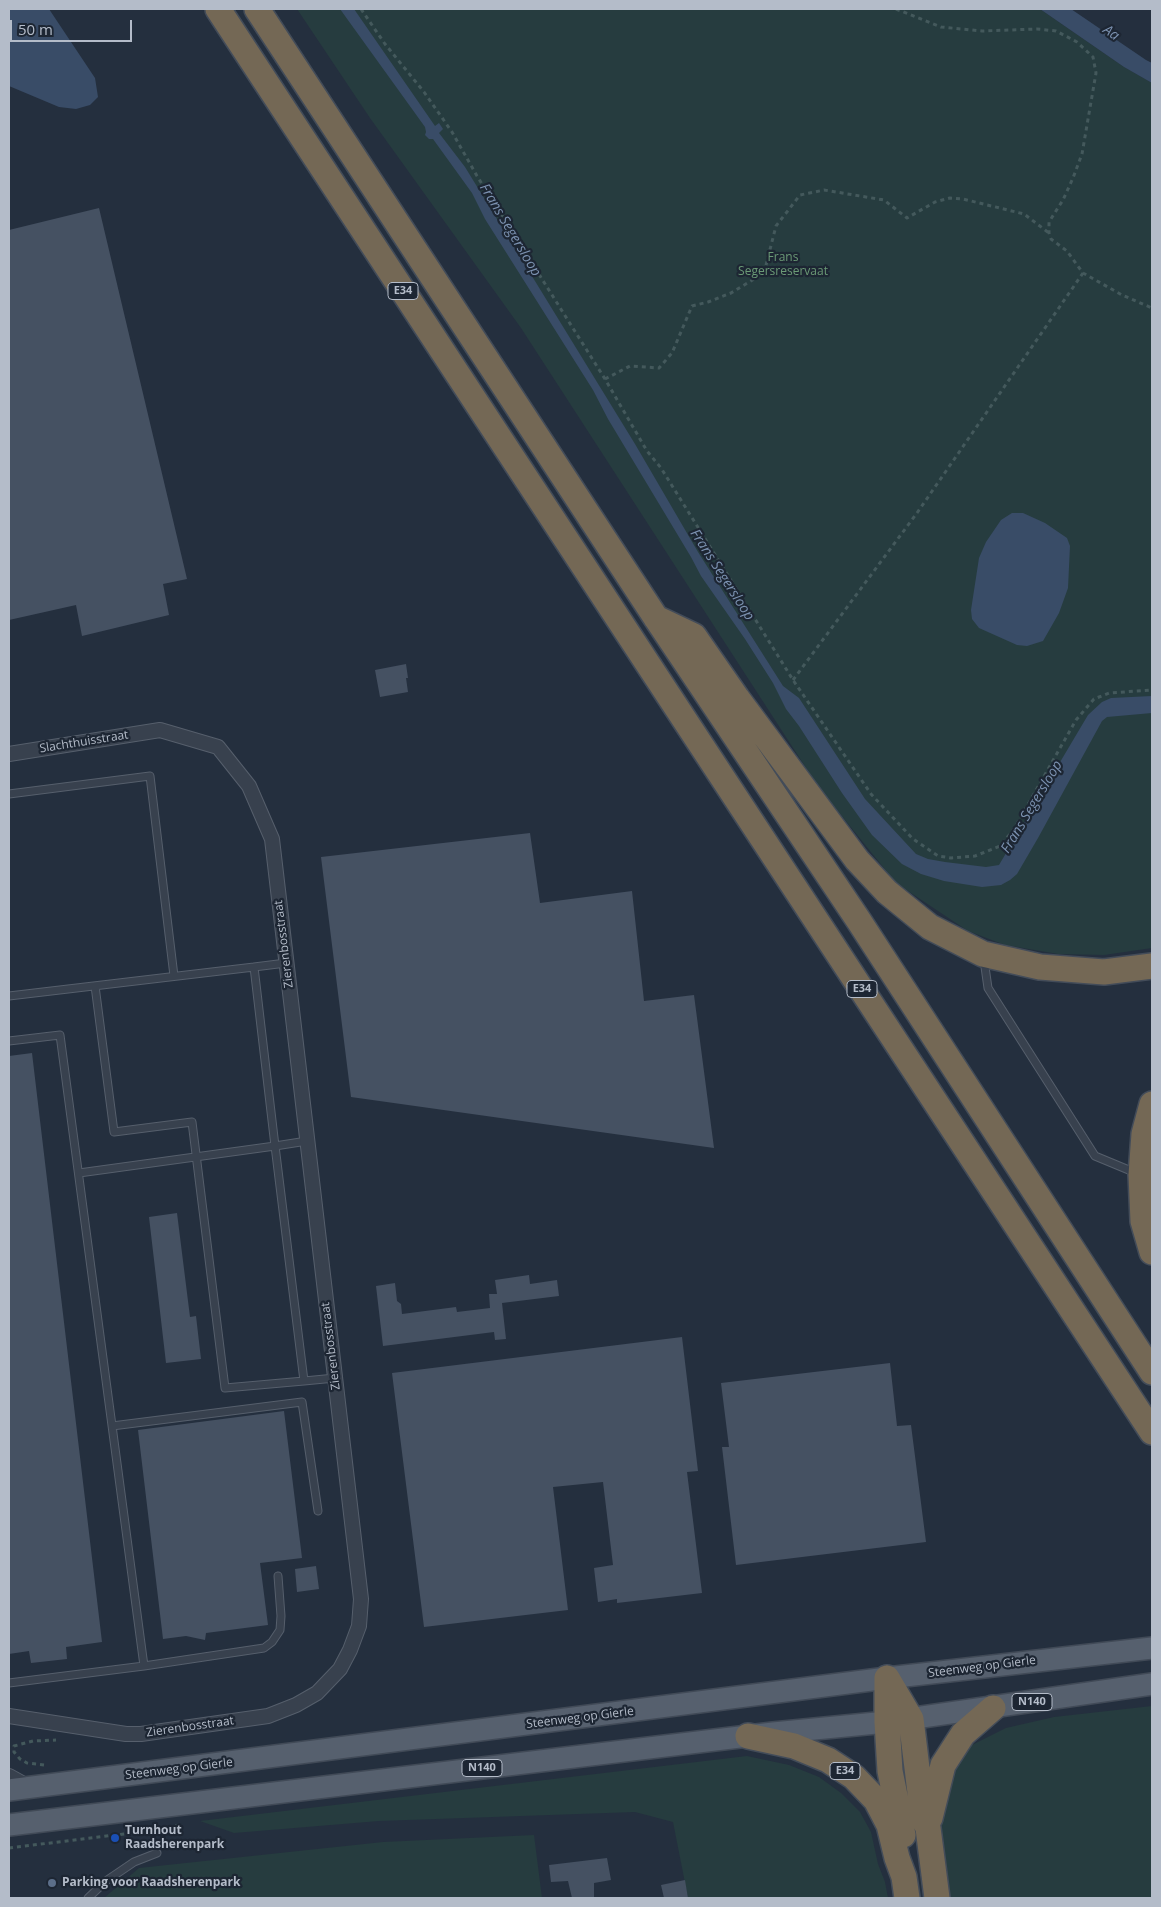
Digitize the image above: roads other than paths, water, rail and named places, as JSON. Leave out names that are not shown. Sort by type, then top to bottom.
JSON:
[{"type":"highway","name":"E34","points":[[218,9],[1152,1432]]},
{"type":"highway","name":"E34","points":[[257,9],[656,618],[859,921],[1152,1372]]},
{"type":"highway","points":[[656,618],[694,636],[737,698],[857,860],[887,892],[930,927],[983,954],[1040,967],[1104,972],[1152,966]]},
{"type":"highway","points":[[1152,1104],[1144,1134],[1141,1175],[1143,1221],[1152,1252]]},
{"type":"highway","name":"E34","points":[[887,1678],[890,1771],[907,1857],[906,1888]]},
{"type":"highway","points":[[887,1678],[911,1719],[923,1817],[928,1828],[937,1898]]},
{"type":"highway","points":[[928,1828],[933,1800],[943,1765],[963,1734],[993,1708]]},
{"type":"highway","name":"E34","points":[[748,1736],[794,1746],[828,1760],[854,1778],[876,1800],[889,1825],[896,1858],[906,1888]]},
{"type":"main road","name":"Steenweg op Gierle","points":[[9,1790],[887,1678],[1152,1648]]},
{"type":"main road","name":"N140","points":[[9,1824],[748,1736],[887,1722],[1152,1684]]},
{"type":"street","name":"Slachthuisstraat","points":[[9,754],[160,730]]},
{"type":"street","name":"Zierenbosstraat","points":[[9,1716],[126,1734],[141,1734],[268,1716],[296,1705],[317,1693],[340,1669],[359,1626],[361,1599],[272,839],[249,786],[218,747],[160,730]]},
{"type":"street","points":[[9,1776],[30,1787]]},
{"type":"lane","points":[[9,794],[150,776],[174,976]]},
{"type":"lane","points":[[983,954],[988,988],[1095,1156],[1141,1175]]},
{"type":"lane","points":[[9,996],[286,962]]},
{"type":"lane","points":[[254,967],[304,1381]]},
{"type":"lane","points":[[95,986],[114,1132],[192,1122],[224,1388],[335,1378]]},
{"type":"lane","points":[[9,1041],[60,1035],[144,1666]]},
{"type":"lane","points":[[79,1173],[307,1141]]},
{"type":"lane","points":[[112,1426],[302,1402],[318,1511]]},
{"type":"lane","points":[[9,1682],[144,1666],[264,1648],[272,1642],[280,1630],[281,1616],[278,1576]]},
{"type":"lane","points":[[88,1898],[106,1881],[134,1862],[157,1853]]},
{"type":"water","points":[[9,9],[49,9],[95,78],[98,97],[90,105],[76,109],[59,107],[9,86]]},
{"type":"water","points":[[340,9],[354,9],[435,126],[439,123],[443,129],[439,133],[465,167],[635,444],[698,552],[783,686],[799,698],[865,799],[916,854],[928,859],[945,862],[986,867],[999,865],[1088,715],[1102,702],[1111,698],[1152,696],[1152,713],[1107,717],[1102,721],[1038,838],[1017,874],[1010,880],[1001,885],[982,887],[944,881],[921,874],[902,864],[872,835],[786,709],[773,683],[745,639],[701,576],[608,419],[593,390],[485,219],[472,193],[433,139],[429,139],[425,135],[425,127]]},
{"type":"water","points":[[1040,9],[1071,9],[1152,63],[1152,83],[1124,67]]},
{"type":"water","points":[[1012,513],[1023,513],[1045,523],[1067,538],[1070,546],[1068,588],[1059,613],[1043,641],[1027,646],[1017,645],[979,628],[972,619],[971,610],[979,558],[986,542],[1001,520]]},
{"type":"place","name":"Turnhout Raadsherenpark","points":[[115,1838]]},
{"type":"place","name":"Parking voor Raadsherenpark","points":[[52,1883]]},
{"type":"water label","name":"Aa","points":[[1111,33]]},
{"type":"water label","name":"Frans Segersloop","points":[[510,230]]},
{"type":"water label","name":"Frans Segersloop","points":[[722,575]]},
{"type":"water label","name":"Frans Segersloop","points":[[1032,807]]},
{"type":"park label","name":"Frans Segersreservaat","points":[[783,265]]}]
